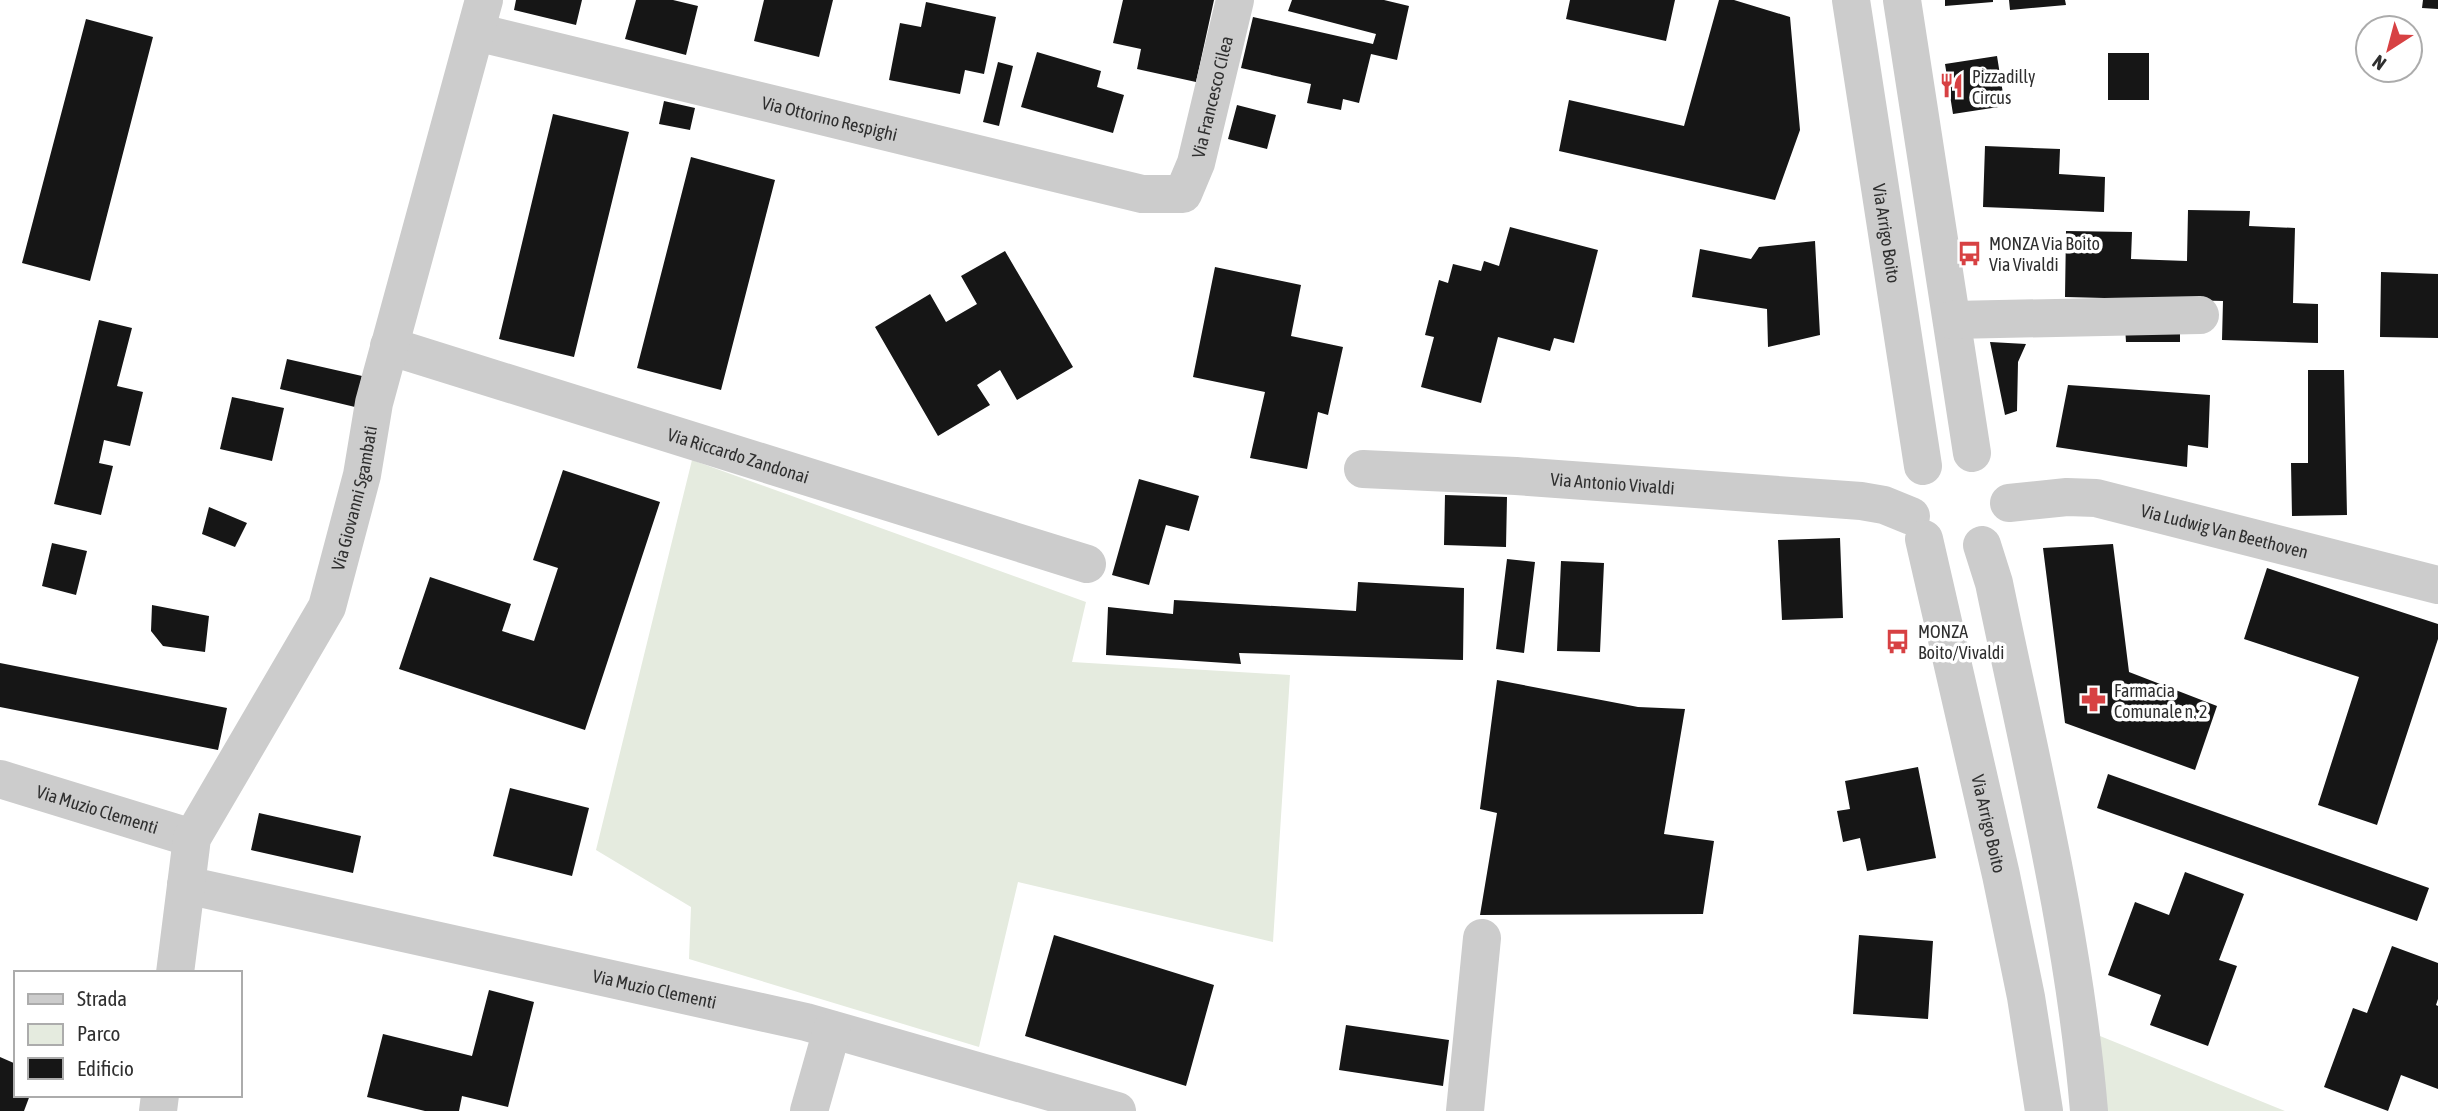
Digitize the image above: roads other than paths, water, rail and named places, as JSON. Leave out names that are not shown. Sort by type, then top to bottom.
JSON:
[{"type":"street","name":"Via Francesco Cilea","points":[[1183,194],[1196,163],[1235,0]]},
{"type":"street","name":"Via Arrigo Boito","points":[[1851,0],[1917,501],[2001,875],[2028,1010],[2044,1111]]},
{"type":"street","points":[[1902,0],[1972,453]]},
{"type":"street","name":"Via Ottorino Respighi","points":[[480,16],[1142,194],[1183,194]]},
{"type":"street","name":"Via Giovanni Sgambati","points":[[175,971],[192,838],[327,607],[362,475],[374,403],[480,16]]},
{"type":"street","points":[[1952,320],[2200,315]]},
{"type":"street","name":"Via Riccardo Zandonai","points":[[389,346],[1087,564]]},
{"type":"street","points":[[1955,450],[1972,453],[1983,457],[1997,468],[2006,485],[2009,503],[2006,516],[1995,534],[1982,545],[1953,551],[1937,547],[1917,501],[1939,454],[1955,450]]},
{"type":"street","name":"Via Antonio Vivaldi","points":[[1363,469],[1516,476],[1861,501],[1878,497],[1917,501]]},
{"type":"street","name":"Via Ludwig Van Beethoven","points":[[2009,503],[2067,497],[2096,498],[2438,585]]},
{"type":"street","points":[[1982,545],[1994,583],[2062,916],[2083,1037],[2089,1111]]},
{"type":"street","name":"Via Muzio Clementi","points":[[0,779],[192,838]]},
{"type":"street","name":"Via Muzio Clementi","points":[[186,885],[832,1030],[1117,1111]]},
{"type":"street","points":[[1465,1111],[1482,938]]},
{"type":"street","points":[[808,1111],[832,1030]]},
{"type":"place","name":"Pizzadilly Circus","points":[[1952,86]]},
{"type":"place","name":"MONZA Via Boito Via Vivaldi","points":[[1969,253]]},
{"type":"place","name":"MONZA Boito/Vivaldi","points":[[1898,641]]},
{"type":"place","name":"Farmacia Comunale n. 2","points":[[2094,700]]}]
